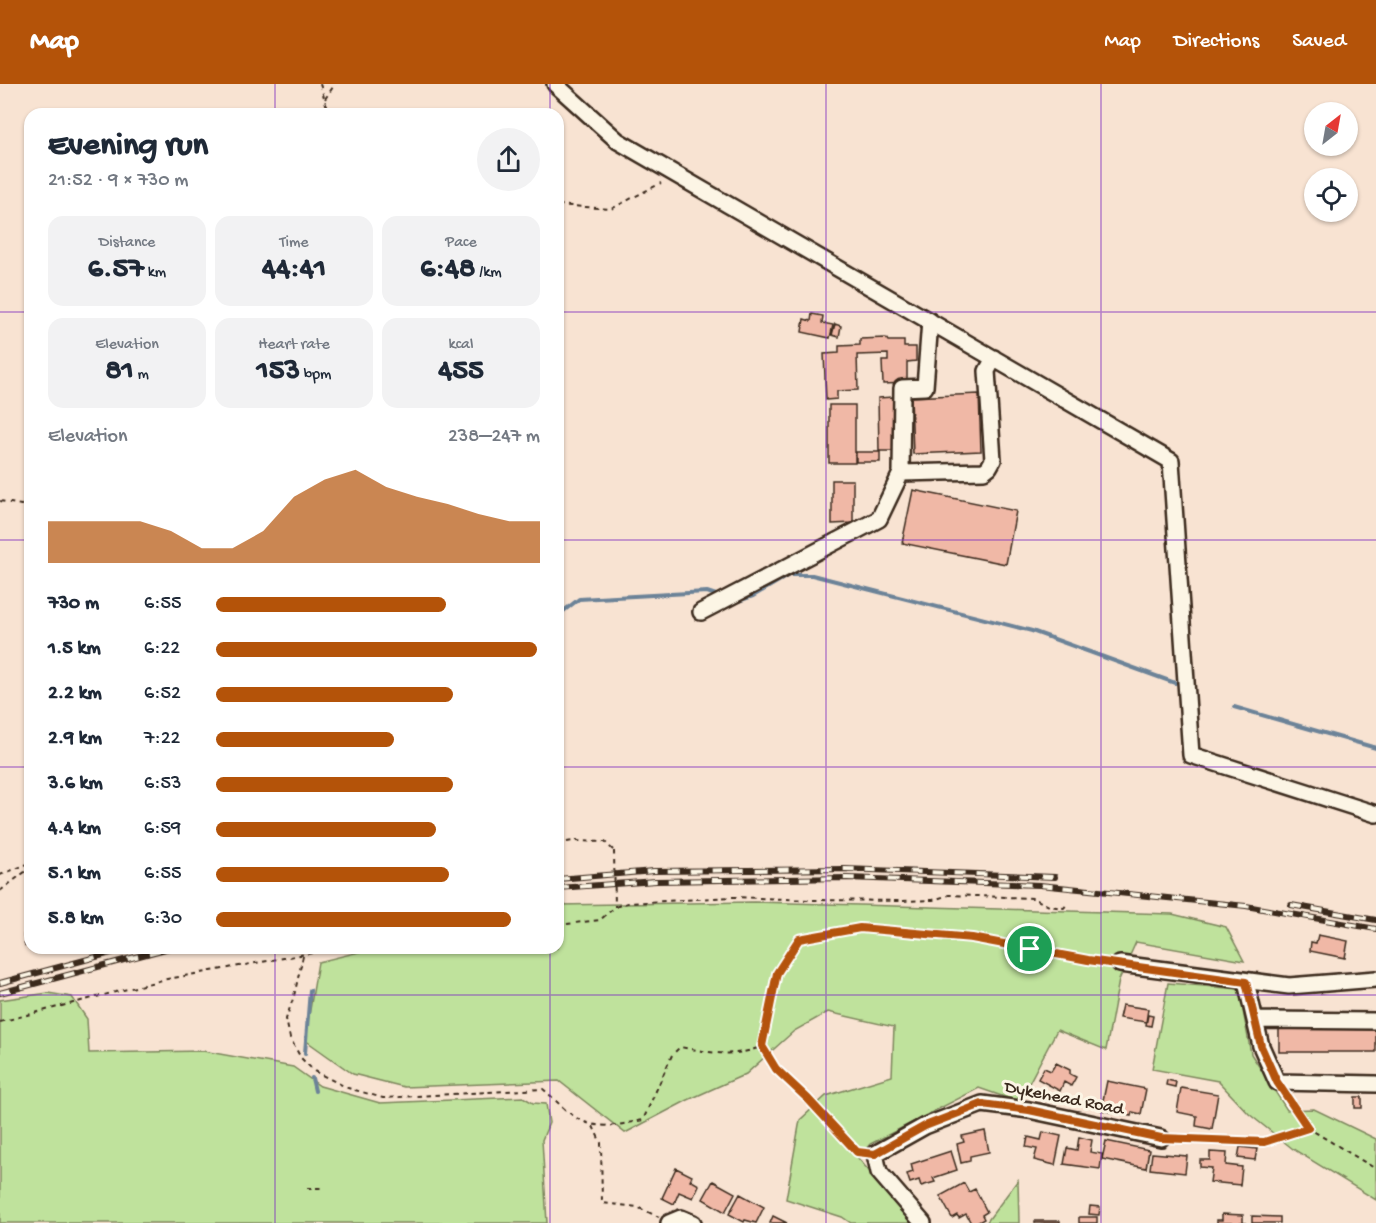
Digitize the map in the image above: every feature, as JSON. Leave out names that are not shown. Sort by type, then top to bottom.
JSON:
[{"type":"street","points":[[555,84],[618,141],[1171,462],[1191,754],[1376,814]]},
{"type":"street","points":[[702,612],[879,519],[901,472],[902,388],[925,387],[930,321]]},
{"type":"street","points":[[901,472],[984,471],[989,467],[993,460],[987,371],[994,358]]},
{"type":"street","points":[[1120,964],[1289,986],[1376,979]]},
{"type":"street","points":[[1246,982],[1261,1046],[1277,1082],[1376,1084]]},
{"type":"street","points":[[1255,1020],[1376,1021]]},
{"type":"street","name":"Dykehead Road","points":[[875,1154],[925,1126],[982,1104],[1029,1110],[1161,1138]]},
{"type":"street","points":[[875,1154],[879,1172],[923,1223]]},
{"type":"street","points":[[670,1223],[681,1218],[693,1223]]},
{"type":"path","points":[[320,84],[327,108]]},
{"type":"path","points":[[325,99],[335,84]]},
{"type":"path","points":[[564,205],[611,209],[677,174]]},
{"type":"path","points":[[0,501],[24,504]]},
{"type":"path","points":[[564,842],[605,842],[614,851],[615,907]]},
{"type":"path","points":[[0,875],[24,865]]},
{"type":"path","points":[[0,891],[24,873]]},
{"type":"path","points":[[564,924],[600,920],[615,907],[627,903],[713,898],[933,900],[949,895],[1034,898],[1049,906],[1064,908],[1068,903]]},
{"type":"path","points":[[875,1154],[857,1152],[808,1099],[776,1069],[762,1046],[777,973],[799,939],[860,928],[972,938],[1120,964]]},
{"type":"path","points":[[0,1022],[162,980],[312,954]]},
{"type":"path","points":[[303,956],[286,1019],[290,1038],[301,1058],[314,1071],[348,1088],[382,1098],[543,1089],[571,1115],[593,1126],[614,1125],[643,1120],[672,1055],[680,1047],[726,1055],[750,1051],[762,1046]]},
{"type":"path","points":[[1277,1082],[1308,1128],[1376,1169]]},
{"type":"path","points":[[593,1126],[602,1143],[602,1203],[637,1207],[670,1223]]},
{"type":"path","points":[[1161,1138],[1264,1142],[1308,1128]]},
{"type":"path","points":[[307,1188],[324,1188]]},
{"type":"green space","points":[[754,902],[1172,914],[1226,927],[1244,961],[1136,942],[1119,980],[1106,1050],[1057,1030],[1019,1102],[979,1088],[870,1144],[858,1158],[913,1223],[851,1223],[842,1217],[786,1199],[800,1120],[826,1096],[892,1076],[894,1027],[828,1012],[794,1031],[746,1074],[688,1100],[625,1133],[559,1081],[404,1087],[353,1074],[305,1040],[318,962],[351,954],[564,954],[564,905]]},
{"type":"green space","points":[[1168,983],[1239,989],[1251,1054],[1287,1110],[1314,1109],[1376,1139],[1376,1200],[1293,1149],[1249,1114],[1218,1081],[1152,1069]]},
{"type":"green space","points":[[48,993],[72,997],[87,1019],[89,1053],[203,1051],[293,1067],[320,1086],[380,1103],[523,1097],[533,1103],[546,1104],[549,1123],[542,1140],[547,1223],[0,1223],[0,1000]]},
{"type":"green space","points":[[1018,1180],[1019,1223],[986,1223]]},
{"type":"building","points":[[812,314],[823,316],[822,323],[833,325],[830,338],[802,332],[804,319],[811,321]]},
{"type":"building","points":[[835,324],[841,326],[839,337],[832,335]]},
{"type":"building","points":[[886,338],[888,341],[904,341],[904,347],[916,347],[916,361],[907,362],[907,383],[883,384],[882,361],[888,361],[888,354],[857,355],[858,390],[837,391],[837,399],[826,400],[824,354],[839,353],[839,346],[860,345],[860,339]]},
{"type":"building","points":[[979,394],[981,451],[913,454],[911,397]]},
{"type":"building","points":[[893,397],[895,451],[879,451],[878,398]]},
{"type":"building","points":[[829,405],[855,405],[855,463],[829,463]]},
{"type":"building","points":[[856,452],[880,452],[880,462],[856,462]]},
{"type":"building","points":[[832,480],[853,480],[853,523],[832,524]]},
{"type":"building","points":[[913,490],[1016,511],[1006,564],[902,543]]},
{"type":"building","points":[[1318,935],[1348,941],[1345,958],[1310,951],[1311,942],[1316,943]]},
{"type":"building","points":[[1122,1005],[1148,1009],[1146,1022],[1119,1018]]},
{"type":"building","points":[[1148,1015],[1153,1016],[1151,1026],[1146,1025]]},
{"type":"building","points":[[1279,1027],[1376,1028],[1376,1052],[1279,1052]]},
{"type":"building","points":[[1056,1063],[1070,1070],[1070,1074],[1076,1077],[1071,1086],[1064,1082],[1060,1091],[1038,1079],[1044,1068],[1051,1071]]},
{"type":"building","points":[[1167,1080],[1176,1082],[1175,1087],[1166,1085]]},
{"type":"building","points":[[1107,1081],[1146,1089],[1141,1114],[1132,1112],[1131,1116],[1101,1110]]},
{"type":"building","points":[[1181,1088],[1218,1094],[1212,1129],[1196,1126],[1197,1116],[1177,1112]]},
{"type":"building","points":[[1355,1097],[1362,1097],[1362,1108],[1355,1108]]},
{"type":"building","points":[[985,1131],[989,1152],[970,1156],[970,1161],[961,1163],[957,1144],[964,1142],[962,1136]]},
{"type":"building","points":[[1043,1132],[1061,1136],[1055,1165],[1034,1160],[1037,1149],[1026,1147],[1028,1137],[1041,1140]]},
{"type":"building","points":[[1079,1137],[1092,1140],[1090,1152],[1102,1154],[1100,1169],[1064,1164],[1067,1148],[1077,1150]]},
{"type":"building","points":[[1106,1141],[1149,1150],[1146,1168],[1102,1159]]},
{"type":"building","points":[[1240,1147],[1257,1149],[1255,1160],[1238,1158]]},
{"type":"building","points":[[951,1151],[957,1170],[933,1178],[935,1182],[921,1186],[919,1180],[910,1183],[907,1174],[913,1172],[911,1164]]},
{"type":"building","points":[[1210,1152],[1227,1153],[1226,1165],[1242,1167],[1240,1185],[1210,1182],[1212,1168],[1200,1167],[1200,1160],[1210,1160]]},
{"type":"building","points":[[1152,1153],[1187,1156],[1185,1173],[1150,1169]]},
{"type":"building","points":[[676,1168],[692,1176],[690,1180],[699,1185],[693,1198],[679,1192],[674,1204],[662,1198]]},
{"type":"building","points":[[713,1181],[735,1193],[725,1212],[703,1199]]},
{"type":"building","points":[[964,1183],[969,1192],[975,1189],[987,1212],[982,1215],[984,1219],[977,1223],[971,1223],[966,1214],[959,1218],[957,1215],[952,1218],[940,1196]]},
{"type":"building","points":[[740,1194],[764,1207],[756,1223],[745,1220],[744,1222],[729,1214]]},
{"type":"building","points":[[1090,1206],[1100,1207],[1099,1215],[1089,1214]]},
{"type":"building","points":[[1222,1214],[1243,1215],[1243,1223],[1217,1223],[1217,1220],[1222,1220]]},
{"type":"building","points":[[773,1216],[787,1223],[770,1223]]},
{"type":"building","points":[[1252,1216],[1280,1217],[1280,1223],[1252,1223]]},
{"type":"building","points":[[1079,1217],[1097,1217],[1097,1223],[1079,1223]]},
{"type":"building","points":[[1035,1221],[1060,1221],[1060,1223],[1035,1223]]},
{"type":"waterway","points":[[738,601],[753,596],[789,575],[812,575],[1032,631],[1175,683]]},
{"type":"waterway","points":[[564,611],[579,599],[707,592],[719,596]]},
{"type":"waterway","points":[[1234,707],[1376,748]]},
{"type":"waterway","points":[[305,1053],[310,990]]},
{"type":"waterway","points":[[312,1078],[315,1091]]},
{"type":"railway","points":[[564,878],[654,871],[845,869],[1055,877]]},
{"type":"railway","points":[[564,888],[656,881],[847,878],[1040,885],[1246,906],[1376,929]]},
{"type":"railway","points":[[1291,905],[1376,920]]},
{"type":"railway","points":[[0,983],[107,954]]},
{"type":"railway","points":[[0,993],[146,954]]},
{"type":"route","points":[[860,928],[972,938],[1030,949],[1088,960],[1246,982],[1261,1046],[1277,1082],[1308,1128],[1264,1142],[1161,1138],[1029,1110],[982,1104],[925,1126],[875,1154],[857,1152],[808,1099],[776,1069],[762,1046],[777,973],[799,939],[860,928]]}]
